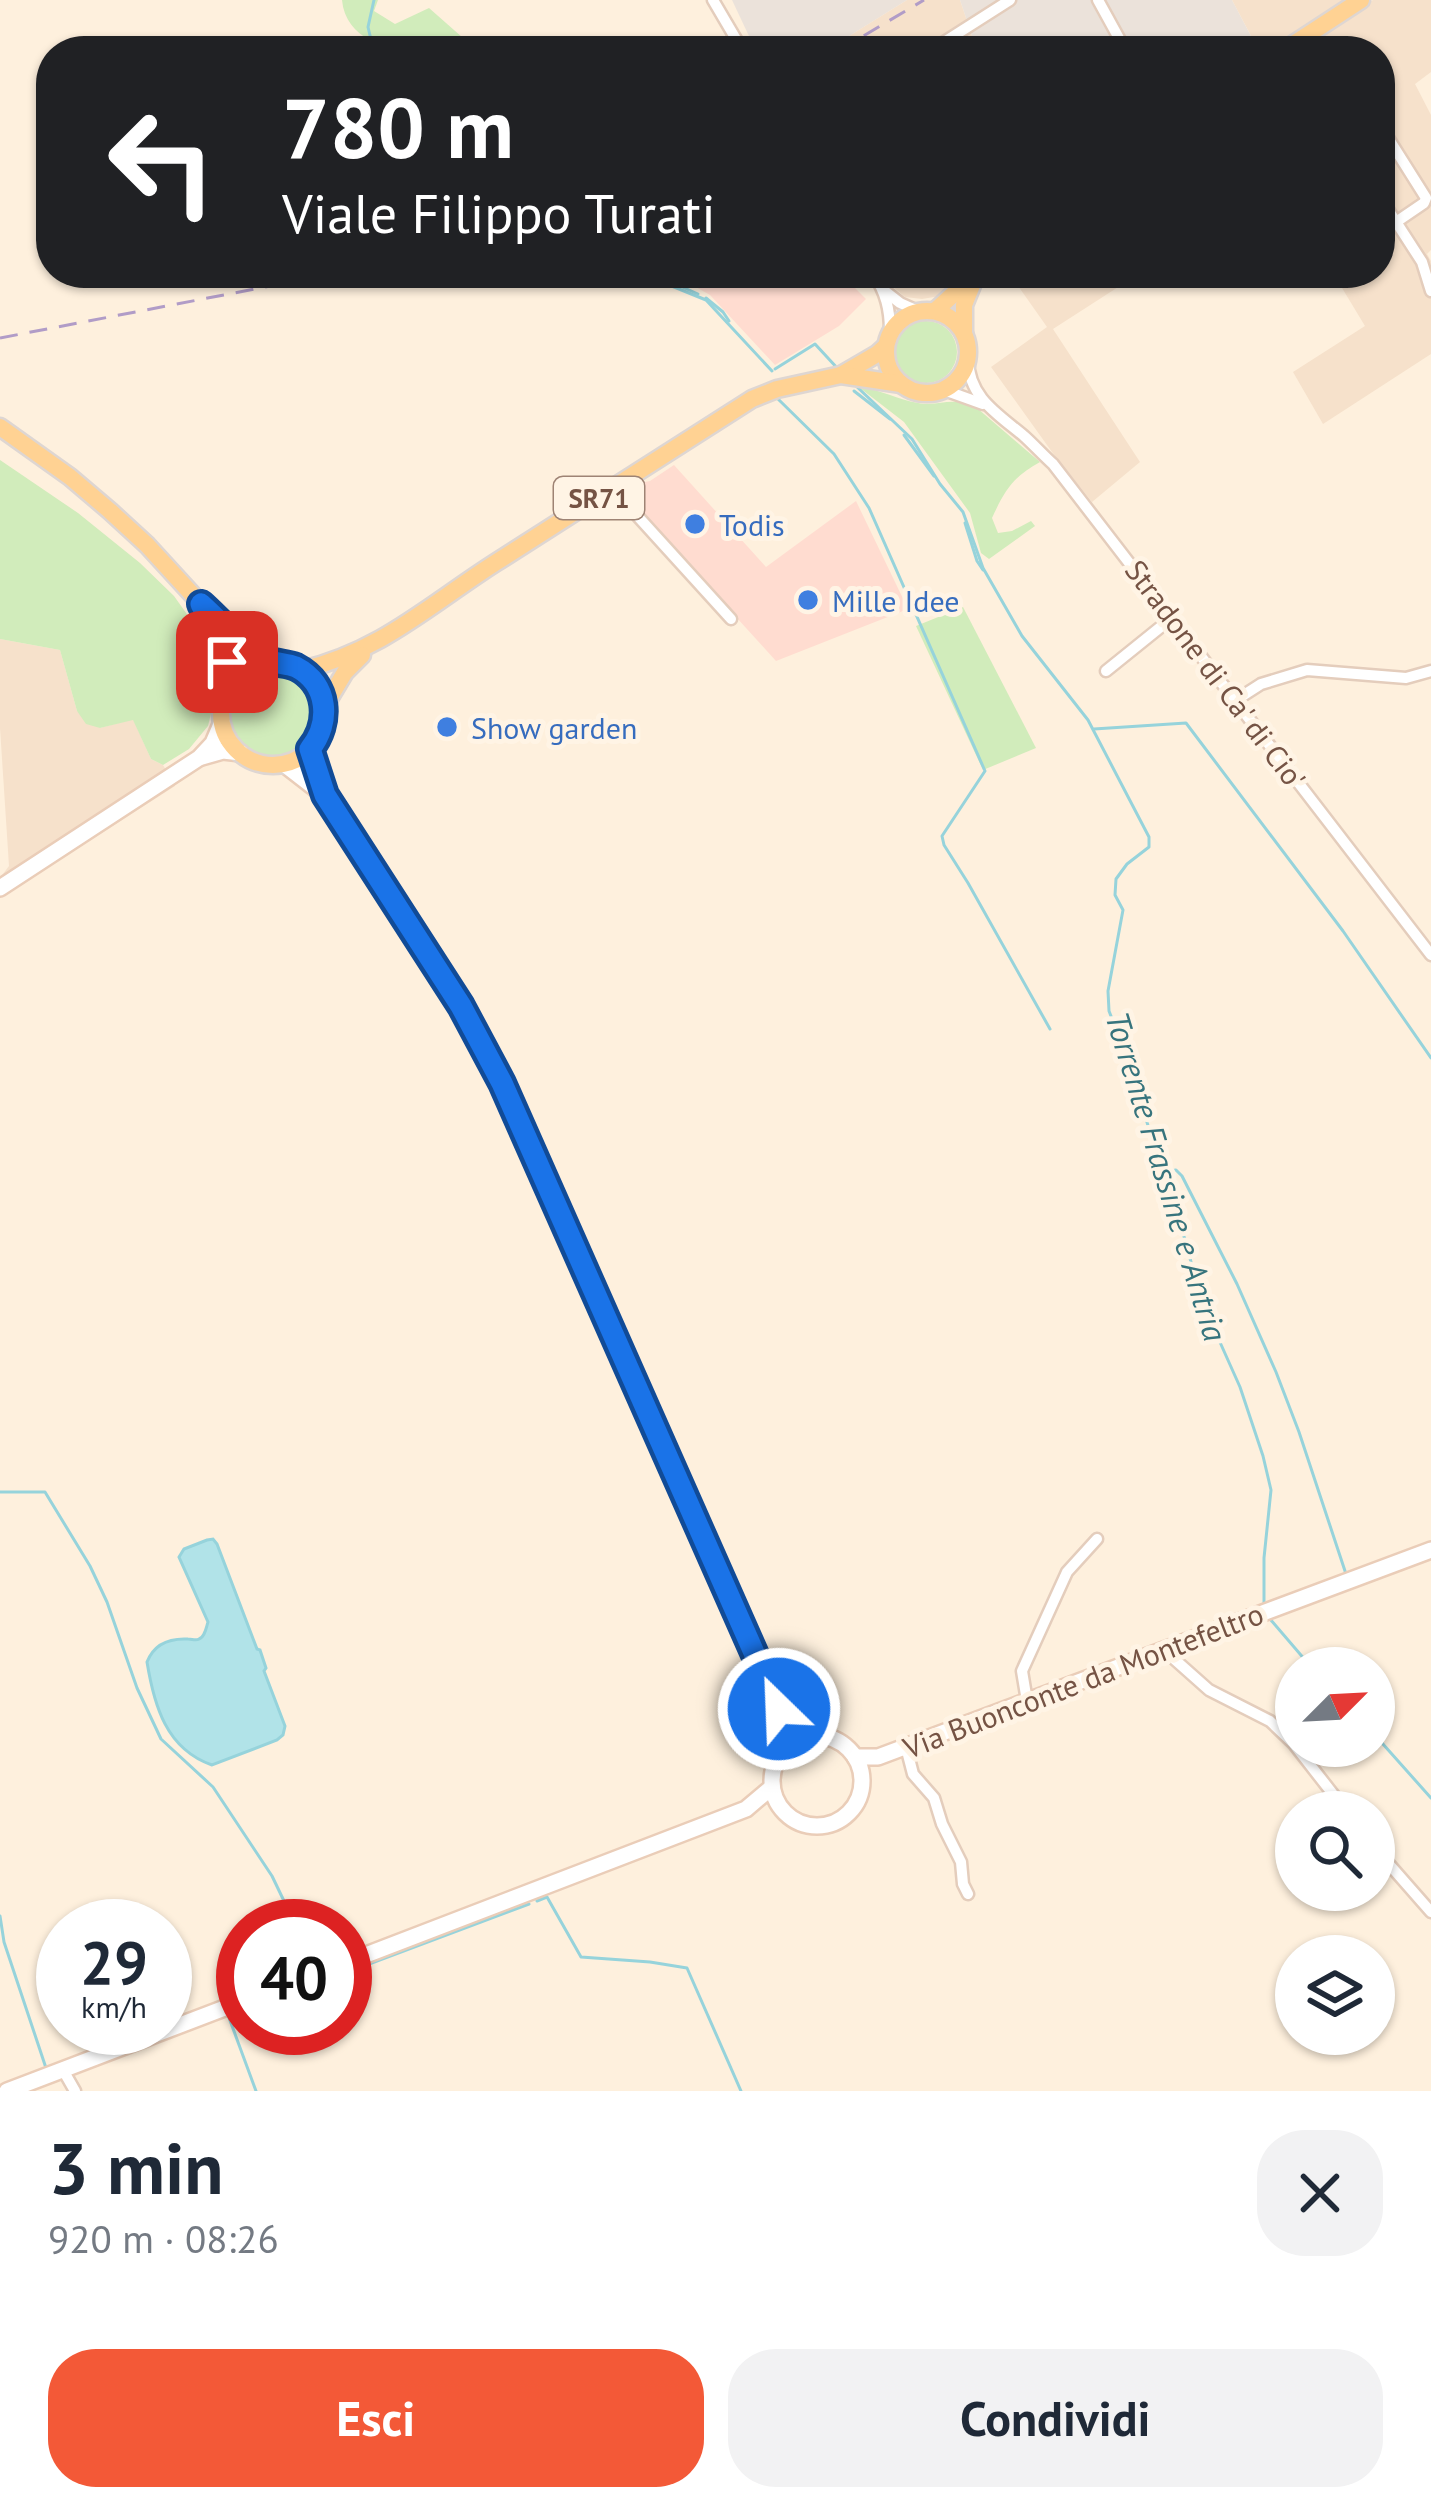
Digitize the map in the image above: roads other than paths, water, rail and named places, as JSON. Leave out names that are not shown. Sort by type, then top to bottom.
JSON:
[{"type":"main road","points":[[1307,36],[1361,0]]},
{"type":"main road","name":"SR71","points":[[302,670],[370,647],[752,399],[841,375],[877,354],[897,322],[927,311],[957,288]]},
{"type":"main road","name":"SR71","points":[[968,360],[964,304],[970,288]]},
{"type":"main road","points":[[927,311],[957,322],[964,333]]},
{"type":"main road","points":[[888,339],[886,360],[901,384]]},
{"type":"main road","points":[[944,390],[955,383],[968,360]]},
{"type":"main road","name":"SR71","points":[[841,375],[901,384],[922,393],[944,390]]},
{"type":"main road","points":[[0,427],[122,521],[201,604],[269,661]]},
{"type":"main road","points":[[201,604],[223,648],[230,684]]},
{"type":"main road","name":"SR71","points":[[310,749],[322,730],[324,707],[345,672],[370,647]]},
{"type":"main road","points":[[310,749],[284,764],[262,764],[241,754],[222,722],[223,701],[230,684],[247,668],[269,661],[302,670],[316,684],[324,707]]},
{"type":"street","points":[[712,0],[734,36]]},
{"type":"street","points":[[954,36],[1010,0]]},
{"type":"street","points":[[1098,0],[1118,36]]},
{"type":"street","points":[[1395,146],[1428,193],[1424,202],[1396,222],[1422,262],[1431,291]]},
{"type":"street","points":[[884,290],[900,303],[927,311]]},
{"type":"street","points":[[884,290],[890,311],[888,339]]},
{"type":"street","points":[[968,360],[968,376],[986,405]]},
{"type":"street","points":[[944,390],[986,405]]},
{"type":"street","name":"Stradone di Ca' di Cio'","points":[[986,405],[1080,490],[1431,955]]},
{"type":"street","points":[[613,489],[731,620]]},
{"type":"street","points":[[1106,671],[1173,617]]},
{"type":"street","points":[[1236,700],[1261,684],[1307,670],[1406,678],[1431,671]]},
{"type":"street","points":[[0,888],[199,758],[222,722]]},
{"type":"street","points":[[310,749],[325,795],[461,1006],[502,1083],[779,1709],[781,1753]]},
{"type":"street","points":[[199,758],[223,751],[241,754]]},
{"type":"street","points":[[284,764],[325,795]]},
{"type":"street","points":[[1027,1701],[1022,1671],[1067,1572],[1097,1539]]},
{"type":"street","name":"Via Buonconte da Montefeltro","points":[[878,1757],[1431,1550]]},
{"type":"street","points":[[1164,1650],[1209,1690],[1270,1721],[1331,1791]]},
{"type":"street","points":[[779,1709],[812,1736]]},
{"type":"street","points":[[812,1736],[842,1743],[855,1757],[861,1774],[860,1796],[852,1810],[824,1826],[793,1820],[781,1810],[772,1787],[773,1767],[781,1753],[796,1740],[812,1736]]},
{"type":"street","points":[[906,1747],[913,1774],[934,1798],[961,1862],[968,1894]]},
{"type":"street","points":[[855,1757],[878,1757]]},
{"type":"street","points":[[861,1774],[878,1757]]},
{"type":"street","points":[[372,1953],[746,1809],[772,1787]]},
{"type":"street","points":[[746,1809],[781,1810]]},
{"type":"street","points":[[1395,1871],[1431,1912]]},
{"type":"street","points":[[7,2091],[216,2011]]},
{"type":"street","points":[[63,2070],[75,2091]]},
{"type":"water","points":[[207,1540],[217,1544],[285,1726],[277,1740],[212,1765],[196,1758],[173,1737],[159,1709],[147,1662],[163,1643],[198,1640],[204,1634],[208,1622],[179,1557],[184,1549]]},
{"type":"waterway","name":"Torrente Frassine e Antria","points":[[370,36],[374,0]]},
{"type":"waterway","points":[[677,288],[706,300],[772,371]]},
{"type":"waterway","name":"Torrente Frassine e Antria","points":[[685,288],[698,294]]},
{"type":"waterway","name":"Torrente Frassine e Antria","points":[[706,298],[729,321]]},
{"type":"waterway","name":"Torrente Frassine e Antria","points":[[775,369],[815,344],[839,370]]},
{"type":"waterway","name":"Torrente Frassine e Antria","points":[[855,385],[912,439],[963,512],[983,568],[1022,636],[1088,720],[1149,837],[1149,847],[1116,879],[1115,895],[1123,910],[1108,991],[1109,1011],[1174,1200],[1202,1302],[1240,1387],[1263,1456],[1271,1490],[1264,1604]]},
{"type":"waterway","points":[[854,391],[890,419]]},
{"type":"waterway","points":[[777,398],[834,454],[869,508],[985,771],[942,836],[944,845],[1050,1029]]},
{"type":"waterway","name":"Torrente Frassine e Antria","points":[[904,435],[934,476]]},
{"type":"waterway","name":"Torrente Frassine e Antria","points":[[965,523],[983,570]]},
{"type":"waterway","points":[[1094,729],[1186,723],[1343,931],[1431,1058]]},
{"type":"waterway","points":[[1164,1172],[1176,1170],[1182,1176],[1237,1284],[1299,1432],[1346,1574]]},
{"type":"waterway","points":[[0,1492],[45,1492],[107,1602],[137,1688],[161,1739],[213,1787],[283,1899]]},
{"type":"waterway","name":"Torrente Frassine e Antria","points":[[1270,1619],[1294,1647]]},
{"type":"waterway","name":"Torrente Frassine e Antria","points":[[1395,1758],[1431,1798]]},
{"type":"waterway","points":[[537,1901],[547,1897],[581,1957],[687,1968],[741,2091]]},
{"type":"waterway","points":[[372,1963],[529,1904]]},
{"type":"waterway","points":[[0,1916],[4,1942],[46,2068]]},
{"type":"waterway","points":[[243,2055],[256,2091]]},
{"type":"railway","points":[[863,36],[924,0]]},
{"type":"railway","points":[[0,338],[260,288]]},
{"type":"place","name":"Todis","points":[[695,524]]},
{"type":"place","name":"Mille Idee","points":[[808,600]]},
{"type":"place","name":"Show garden","points":[[447,727]]}]
